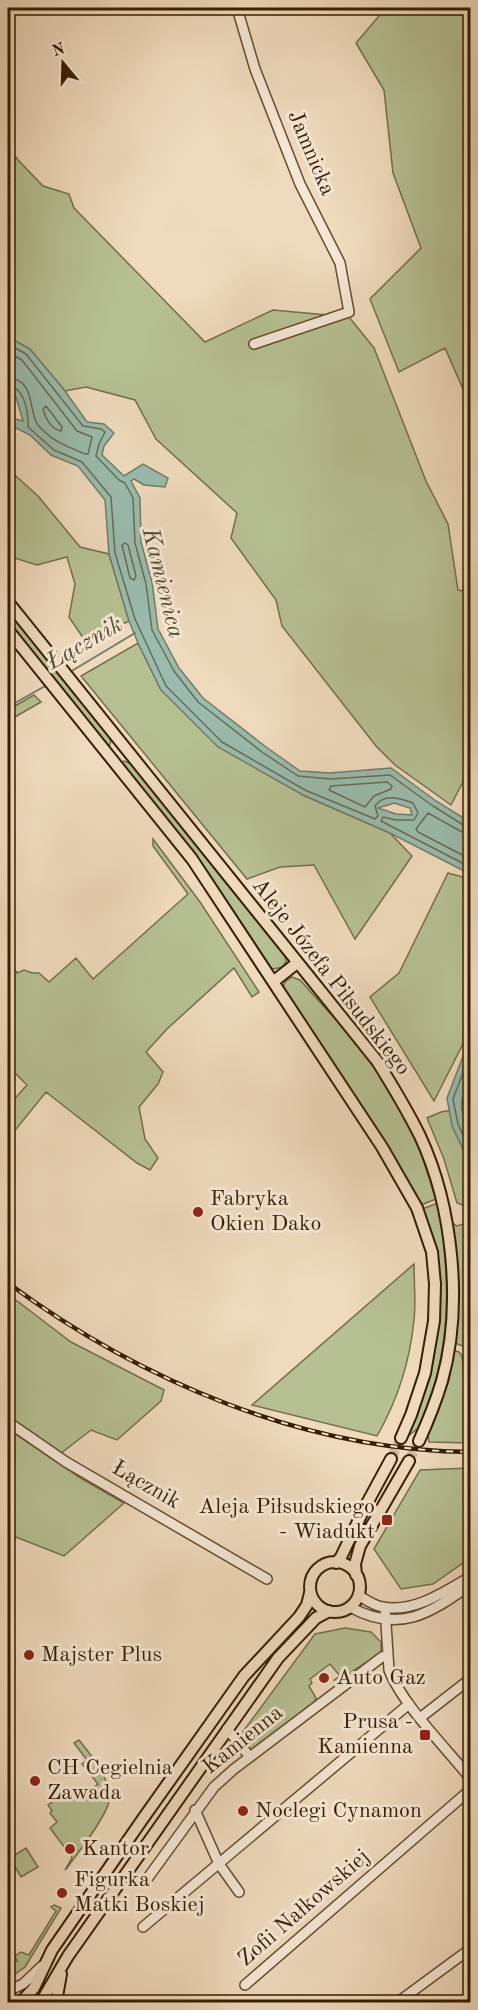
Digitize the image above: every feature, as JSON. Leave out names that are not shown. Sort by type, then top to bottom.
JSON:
[{"type":"main road","name":"Aleje Józefa Piłsudskiego","points":[[8,602],[377,1061],[398,1094],[420,1137],[441,1198],[450,1247],[452,1282],[448,1345],[438,1392],[419,1441]]},
{"type":"main road","name":"Aleje Józefa Piłsudskiego","points":[[8,630],[192,859],[405,1185],[427,1233],[432,1252],[435,1284],[432,1332],[425,1373],[401,1438]]},
{"type":"main road","points":[[273,982],[297,963]]},
{"type":"main road","points":[[336,1563],[391,1459]]},
{"type":"main road","points":[[41,2002],[64,1962],[278,1658],[316,1618],[329,1611],[341,1611],[350,1607],[358,1595],[359,1585],[355,1564],[360,1546],[409,1461]]},
{"type":"main road","points":[[21,2002],[34,1988],[44,1964],[82,1905],[244,1676],[299,1617],[307,1605],[310,1582],[314,1573],[326,1564],[336,1563],[350,1568],[356,1575]]},
{"type":"main road","points":[[310,1593],[318,1605],[329,1611]]},
{"type":"main road","points":[[56,2002],[64,1962]]},
{"type":"street","name":"Jamnicka","points":[[237,8],[255,69],[300,184],[340,263],[349,312],[254,344]]},
{"type":"street","name":"Łącznik","points":[[8,1422],[66,1462],[267,1579]]},
{"type":"street","points":[[358,1595],[372,1604],[385,1608],[403,1607],[441,1594],[471,1576]]},
{"type":"street","points":[[350,1607],[368,1617],[387,1620],[406,1619],[438,1607],[471,1585]]},
{"type":"street","points":[[385,1608],[389,1670],[393,1680],[420,1718],[467,1766],[471,1778]]},
{"type":"street","name":"Kamienna","points":[[147,1879],[195,1810],[214,1787],[381,1657],[388,1655]]},
{"type":"street","points":[[420,1718],[471,1679]]},
{"type":"street","points":[[143,1927],[410,1704]]},
{"type":"street","points":[[227,1729],[250,1758]]},
{"type":"street","name":"Zofii Nałkowskiej","points":[[245,1985],[471,1790]]},
{"type":"street","points":[[195,1810],[219,1864],[239,1892]]},
{"type":"street","points":[[398,2002],[471,1949]]},
{"type":"street","points":[[8,1991],[27,1981],[44,1964]]},
{"type":"green space","points":[[379,8],[470,8],[470,405],[445,348],[399,372],[370,299],[421,248],[393,173],[384,90],[356,43],[379,16]]},
{"type":"green space","points":[[8,146],[43,186],[69,194],[74,208],[205,342],[273,310],[349,317],[374,348],[426,481],[448,524],[458,590],[470,592],[470,768],[451,805],[395,765],[376,746],[282,626],[276,600],[231,538],[237,513],[156,439],[135,400],[86,387],[65,391],[30,349],[8,337],[8,187],[13,188],[15,180],[8,171]]},
{"type":"green space","points":[[8,469],[38,496],[80,547],[109,554],[129,621],[86,642],[69,617],[75,584],[67,557],[37,565],[8,556]]},
{"type":"green space","points":[[8,610],[108,735],[111,741],[109,747],[8,622]]},
{"type":"green space","points":[[138,643],[161,690],[303,795],[390,833],[412,856],[355,939],[314,865],[280,867],[247,879],[81,676]]},
{"type":"green space","points":[[34,695],[41,702],[8,721],[8,710]]},
{"type":"green space","points":[[124,761],[131,764],[285,956],[286,961],[283,967],[273,969],[269,967],[207,873],[121,763]]},
{"type":"green space","points":[[153,839],[200,902],[259,992],[252,997],[234,968],[167,1029],[146,1052],[163,1072],[158,1084],[139,1107],[145,1139],[158,1158],[150,1170],[137,1163],[46,1092],[8,1139],[8,1106],[27,1085],[8,1066],[8,958],[17,973],[24,970],[39,973],[49,982],[76,958],[93,979],[188,894],[153,846]]},
{"type":"green space","points":[[448,873],[470,879],[470,1030],[434,1101],[370,997],[399,973]]},
{"type":"green space","points":[[292,977],[300,980],[363,1050],[391,1092],[415,1135],[436,1199],[421,1205],[396,1162],[283,987],[285,982]]},
{"type":"green space","points":[[457,1109],[470,1126],[470,1200],[465,1206],[457,1203],[444,1159],[427,1118]]},
{"type":"green space","points":[[438,1203],[446,1263],[446,1320],[437,1377],[428,1405],[416,1434],[417,1429],[406,1438],[429,1374],[435,1346],[438,1319],[434,1242],[422,1209]]},
{"type":"green space","points":[[470,1222],[470,1363],[465,1347],[455,1343],[457,1293],[452,1223],[457,1226]]},
{"type":"green space","points":[[414,1264],[415,1313],[406,1365],[391,1409],[377,1436],[252,1405]]},
{"type":"green space","points":[[8,1294],[71,1342],[164,1390],[161,1401],[117,1440],[91,1430],[60,1454],[37,1439],[8,1415]]},
{"type":"green space","points":[[453,1350],[462,1356],[465,1381],[470,1390],[470,1443],[429,1442],[428,1435],[449,1380]]},
{"type":"green space","points":[[8,1429],[82,1479],[124,1503],[64,1556],[8,1534]]},
{"type":"green space","points":[[470,1468],[470,1558],[433,1584],[401,1589],[374,1549],[420,1470]]},
{"type":"green space","points":[[345,1628],[371,1632],[381,1642],[381,1653],[337,1683],[334,1680],[340,1676],[330,1664],[310,1679],[312,1683],[309,1686],[316,1698],[314,1702],[255,1749],[248,1749],[239,1737],[315,1634]]},
{"type":"green space","points":[[79,1740],[104,1776],[109,1801],[97,1825],[65,1870],[72,1858],[71,1855],[77,1850],[71,1843],[65,1848],[50,1828],[57,1822],[50,1813],[52,1811],[48,1805],[73,1788],[81,1797],[98,1784],[82,1764],[87,1760],[74,1743]]},
{"type":"green space","points":[[26,1848],[38,1867],[21,1877],[10,1858]]},
{"type":"green space","points":[[54,1905],[61,1908],[25,1967],[8,1979],[8,1968],[17,1961],[15,1956],[21,1952],[29,1955],[56,1911],[51,1907]]},
{"type":"water","points":[[8,337],[30,349],[87,422],[104,424],[114,433],[104,446],[102,455],[124,476],[143,464],[168,478],[165,487],[144,485],[134,479],[131,481],[140,498],[141,542],[152,582],[158,629],[179,668],[203,698],[300,771],[330,773],[391,768],[436,801],[470,822],[470,874],[390,833],[303,795],[218,747],[161,690],[129,621],[109,554],[105,500],[78,466],[51,455],[30,435],[8,424],[8,417],[23,421],[16,397],[8,389]],"holes":[[[394,803],[410,808],[412,815],[396,814],[378,808]]]},
{"type":"water","points":[[470,1038],[470,1164],[452,1126],[447,1098]]},
{"type":"waterway","name":"Łącznik","points":[[70,672],[135,633]]},
{"type":"waterway","name":"Łącznik","points":[[8,707],[47,685]]},
{"type":"tunnel","points":[[391,1459],[401,1438]]},
{"type":"tunnel","points":[[409,1461],[419,1441]]},
{"type":"railway","points":[[8,1283],[59,1318],[113,1350],[169,1379],[226,1404],[346,1439],[408,1448],[470,1452]]},
{"type":"place","name":"Fabryka Okien Dako","points":[[198,1212]]},
{"type":"place","name":"Aleja Piłsudskiego - Wiadukt","points":[[387,1520]]},
{"type":"place","name":"Majster Plus","points":[[29,1655]]},
{"type":"place","name":"Auto Gaz","points":[[324,1678]]},
{"type":"place","name":"Prusa - Kamienna","points":[[425,1735]]},
{"type":"place","name":"CH Cegielnia Zawada","points":[[35,1781]]},
{"type":"place","name":"Noclegi Cynamon","points":[[243,1811]]},
{"type":"place","name":"Kantor","points":[[70,1849]]},
{"type":"place","name":"Figurka Matki Boskiej","points":[[62,1893]]},
{"type":"water label","name":"Kamienica","points":[[162,583]]}]
